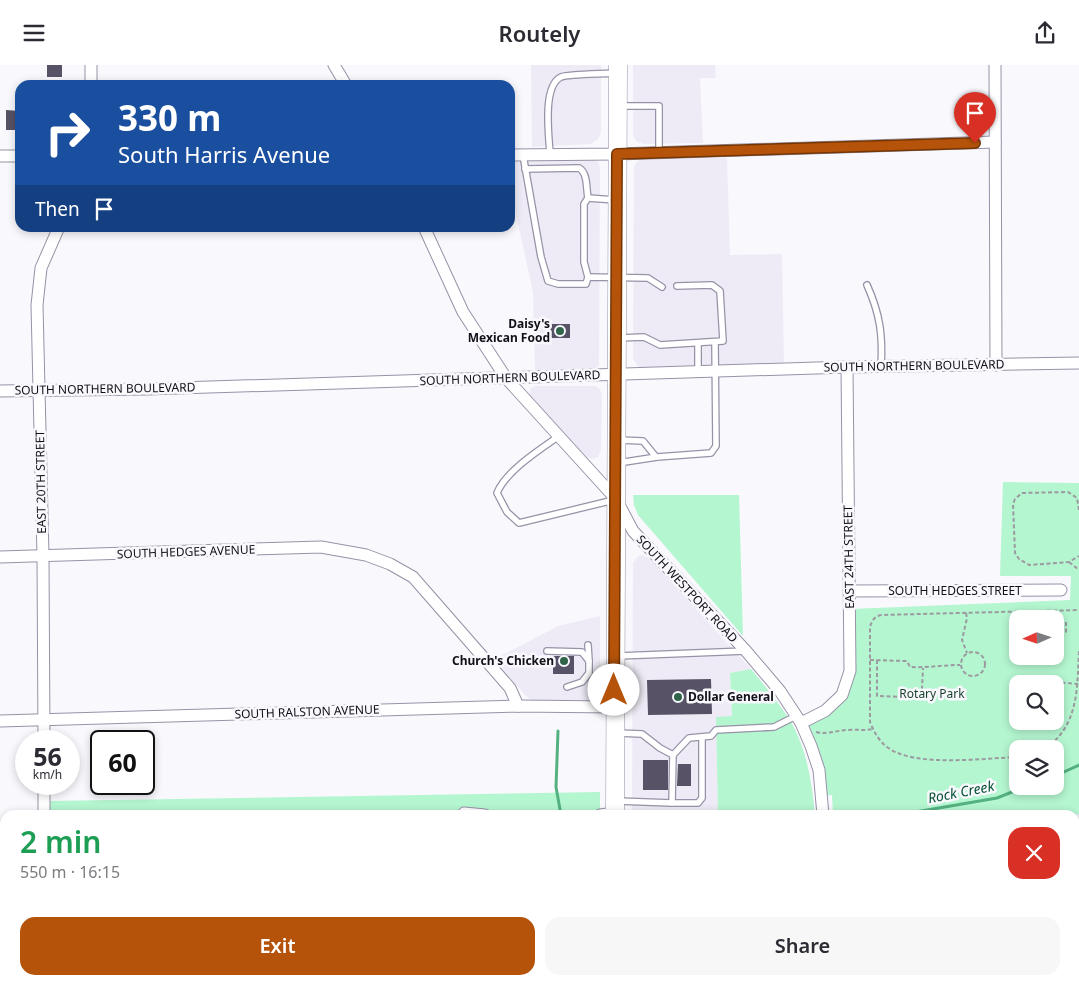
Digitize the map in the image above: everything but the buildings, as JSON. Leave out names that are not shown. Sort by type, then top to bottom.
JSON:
[{"type":"main road","points":[[611,810],[614,733],[618,69]]},
{"type":"street","points":[[91,65],[91,80]]},
{"type":"street","points":[[334,65],[343,80]]},
{"type":"street","points":[[995,65],[996,365]]},
{"type":"street","points":[[515,155],[658,153],[995,143]]},
{"type":"street","points":[[0,156],[15,156]]},
{"type":"street","name":"EAST 20TH STREET","points":[[44,730],[43,556],[37,305],[39,279],[44,257],[56,232]]},
{"type":"street","name":"SOUTH WESTPORT ROAD","points":[[426,232],[463,312],[506,378],[616,499],[633,531],[746,651],[780,691],[801,720],[819,770],[823,810]]},
{"type":"street","name":"SOUTH NORTHERN BOULEVARD","points":[[0,391],[157,389],[847,367],[1079,363]]},
{"type":"street","name":"EAST 24TH STREET","points":[[801,720],[826,711],[842,695],[850,671],[847,367]]},
{"type":"street","name":"SOUTH HEDGES AVENUE","points":[[0,557],[321,547],[371,557],[390,564],[413,577],[510,688],[518,706]]},
{"type":"street","name":"SOUTH HEDGES STREET","points":[[849,591],[1061,590]]},
{"type":"street","name":"SOUTH RALSTON AVENUE","points":[[0,721],[518,706],[614,707]]},
{"type":"street","points":[[44,795],[44,810]]},
{"type":"lane","points":[[550,155],[549,99],[552,86],[561,77],[618,69]]},
{"type":"lane","points":[[618,106],[659,106],[658,153]]},
{"type":"lane","points":[[523,155],[541,257],[548,281],[553,283],[586,284],[588,277],[584,262],[584,204],[588,198],[583,170],[579,168],[526,169]]},
{"type":"lane","points":[[568,155],[568,168]]},
{"type":"lane","points":[[588,198],[617,200]]},
{"type":"lane","points":[[588,277],[648,278],[662,287]]},
{"type":"lane","points":[[617,338],[644,337],[660,345],[723,341],[720,291],[712,285],[677,286]]},
{"type":"lane","points":[[867,285],[875,303],[881,325],[881,367]]},
{"type":"lane","points":[[616,463],[656,457],[711,453],[716,445],[715,342]]},
{"type":"lane","points":[[698,343],[698,373]]},
{"type":"lane","points":[[559,436],[538,450],[501,483],[497,493],[507,511],[519,523],[616,499]]},
{"type":"lane","points":[[616,440],[643,441],[656,457]]},
{"type":"lane","points":[[567,687],[582,682],[590,673],[588,645]]},
{"type":"lane","points":[[547,651],[582,652],[589,661]]},
{"type":"lane","points":[[614,656],[746,651]]},
{"type":"lane","points":[[672,803],[673,755],[689,738],[710,736],[716,730],[774,727],[801,720]]},
{"type":"lane","points":[[614,733],[642,734],[673,755]]},
{"type":"lane","points":[[619,810],[672,803],[698,803],[702,798],[702,737]]},
{"type":"path","points":[[1079,510],[1077,497],[1068,492],[1022,493],[1015,499],[1013,504],[1015,553],[1019,559],[1029,565],[1069,562],[1079,556]]},
{"type":"path","points":[[1069,562],[1079,570]]},
{"type":"path","points":[[1064,611],[1079,610]]},
{"type":"path","points":[[1009,612],[881,615],[875,617],[870,627],[870,722],[876,736],[887,747],[901,755],[936,760],[1009,757]]},
{"type":"path","points":[[966,613],[967,618],[962,640],[968,653]]},
{"type":"path","points":[[1057,622],[1066,622],[1066,633],[1056,633],[1057,622]]},
{"type":"path","points":[[1056,740],[1073,716],[1078,684],[1079,651]]},
{"type":"path","points":[[975,652],[982,655],[985,663],[984,670],[978,675],[970,676],[963,672],[960,665],[961,660],[968,653],[975,652]]},
{"type":"path","points":[[870,660],[906,661],[910,667],[923,668],[960,665]]},
{"type":"path","points":[[877,660],[877,697],[906,697],[910,689],[922,689],[923,668]]},
{"type":"path","points":[[1064,683],[1078,684]]},
{"type":"path","points":[[801,720],[814,731],[824,734],[848,729],[864,731],[873,729]]},
{"type":"shaded area","points":[[531,65],[601,65],[601,133],[597,140],[591,144],[532,147]]},
{"type":"shaded area","points":[[633,65],[715,65],[716,78],[700,78],[703,143],[643,144],[636,141],[633,135]]},
{"type":"shaded area","points":[[643,158],[727,158],[730,255],[782,254],[784,364],[642,370],[637,365],[633,358],[634,166]]},
{"type":"shaded area","points":[[593,159],[599,163],[599,365],[594,370],[583,372],[535,371],[533,292],[515,210],[515,160]]},
{"type":"shaded area","points":[[535,386],[595,386],[600,389],[602,395],[601,450],[598,457],[591,459],[583,456],[530,395],[530,389]]},
{"type":"shaded area","points":[[642,555],[650,559],[751,669],[730,673],[732,717],[716,717],[718,810],[632,810],[633,563],[638,556]]},
{"type":"shaded area","points":[[600,616],[600,689],[596,697],[589,700],[531,700],[495,659],[558,626]]},
{"type":"green space","name":"Rotary Park","points":[[1003,482],[1079,483],[1079,810],[833,810],[832,795],[822,796],[801,723],[842,695],[850,671],[850,609],[1070,600],[1071,576],[1000,576]]},
{"type":"green space","points":[[633,495],[739,495],[743,636],[638,515]]},
{"type":"green space","points":[[751,669],[791,722],[805,755],[814,810],[718,810],[716,717],[732,716],[730,673]]},
{"type":"green space","points":[[600,792],[600,810],[50,810],[50,801]]},
{"type":"waterway","points":[[558,731],[556,787],[560,810]]},
{"type":"waterway","name":"Rock Creek","points":[[1064,772],[1079,765]]},
{"type":"waterway","name":"Rock Creek","points":[[927,810],[997,798],[1009,793]]},
{"type":"place","name":"Daisy's Mexican Food","points":[[560,331]]},
{"type":"place","name":"Church's Chicken","points":[[564,661]]},
{"type":"place","name":"Dollar General","points":[[678,697]]},
{"type":"route","points":[[614,690],[617,154],[975,143]]}]
